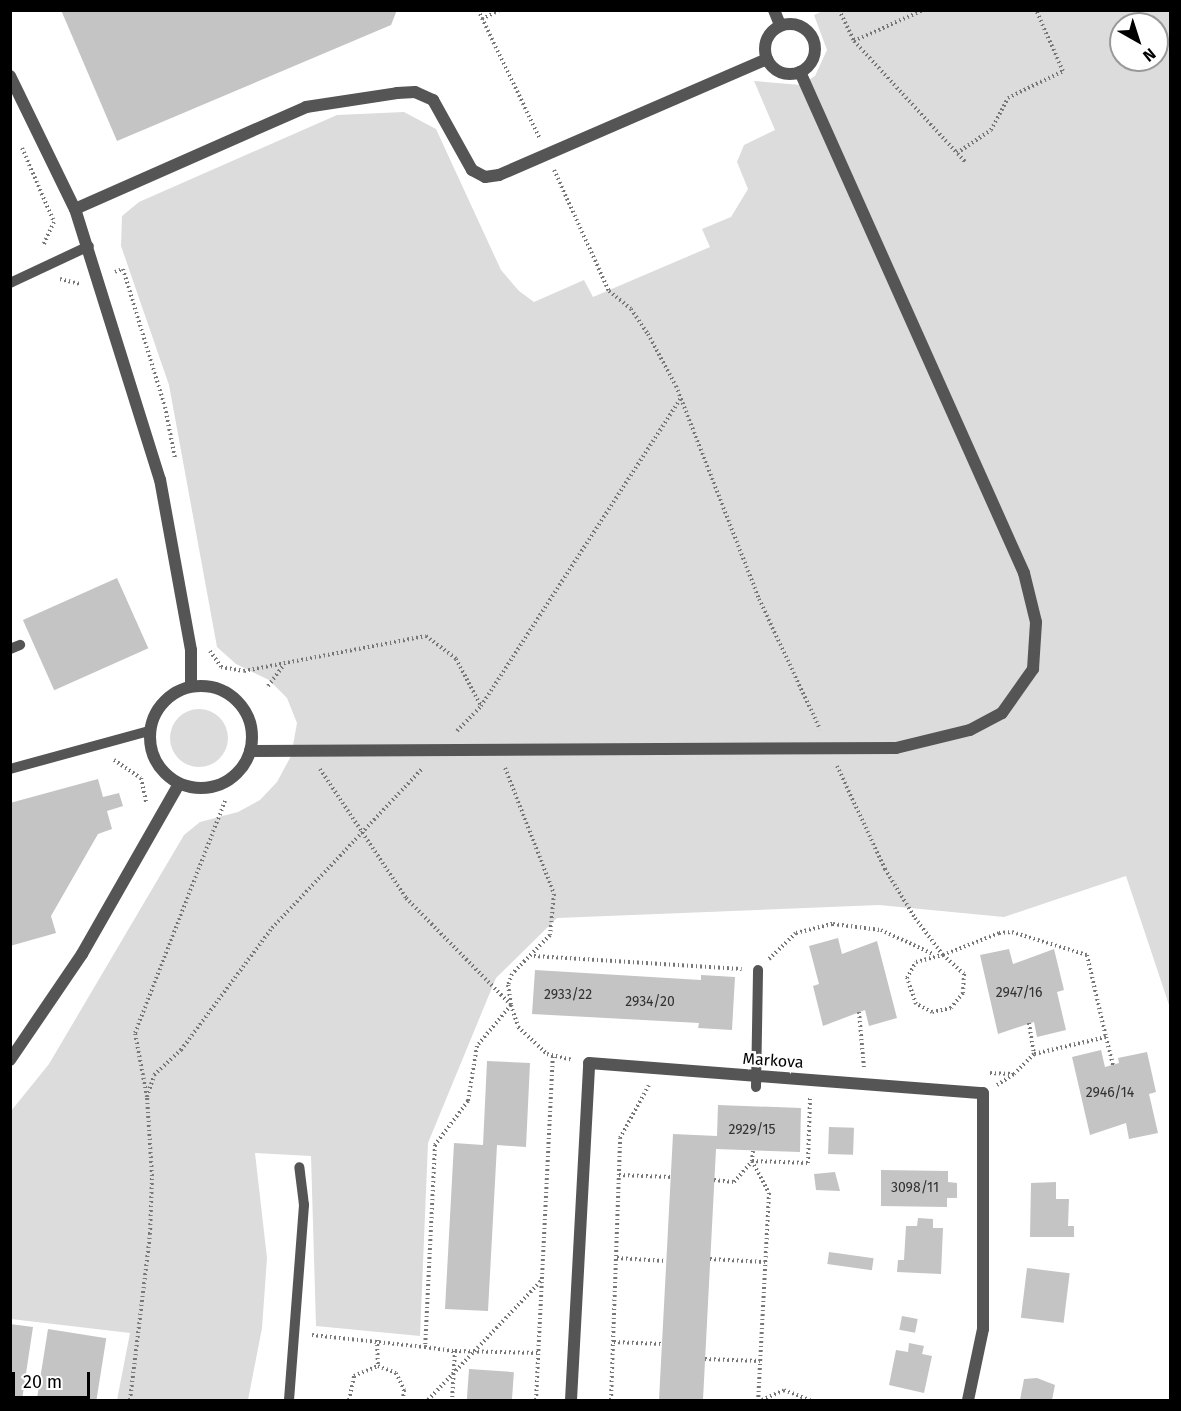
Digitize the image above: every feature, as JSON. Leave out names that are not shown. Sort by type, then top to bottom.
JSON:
[{"type":"street","points":[[774,10],[780,26]]},
{"type":"street","points":[[800,25],[814,39],[814,58],[800,72],[781,72],[767,59],[767,40],[780,26],[800,25]]},
{"type":"street","points":[[75,209],[306,107],[344,98],[425,94],[440,106],[472,170],[485,177],[547,154],[767,59]]},
{"type":"street","points":[[250,751],[896,748],[970,730],[1002,713],[1033,669],[1036,622],[1024,573],[800,72]]},
{"type":"street","points":[[10,76],[75,209],[89,246],[160,480],[191,650],[191,686]]},
{"type":"street","points":[[191,686],[225,691],[239,702],[248,717],[250,751],[230,779],[214,787],[179,784],[156,762],[149,731],[163,702],[191,686]]},
{"type":"street","points":[[10,1060],[82,954],[179,784]]},
{"type":"street","points":[[571,1401],[589,1063]]},
{"type":"street","name":"Markova","points":[[589,1063],[756,1081],[983,1093],[983,1329],[969,1401]]},
{"type":"lane","points":[[10,283],[89,246]]},
{"type":"lane","points":[[10,769],[87,746],[149,731]]},
{"type":"lane","points":[[756,1081],[758,970]]},
{"type":"lane","points":[[289,1401],[304,1204],[299,1167]]},
{"type":"path","points":[[478,10],[609,291],[631,309],[648,334],[681,398],[759,599],[885,869],[943,955],[964,974],[963,993],[951,1008],[932,1012],[916,1004],[907,978],[916,962],[934,954]]},
{"type":"path","points":[[482,19],[500,10]]},
{"type":"path","points":[[839,10],[854,41],[966,163]]},
{"type":"path","points":[[854,41],[923,10]]},
{"type":"path","points":[[957,153],[991,130],[1008,98],[1063,71],[1036,10]]},
{"type":"path","points":[[19,143],[54,222],[43,246],[62,283],[83,285],[123,269],[165,407],[176,464]]},
{"type":"path","points":[[440,750],[481,705],[681,398]]},
{"type":"path","points":[[208,649],[221,667],[244,671],[284,666],[426,636],[456,659],[481,705]]},
{"type":"path","points":[[268,686],[284,666]]},
{"type":"path","points":[[87,746],[93,761],[125,763],[141,778],[146,804],[141,814]]},
{"type":"path","points":[[313,758],[406,898],[511,1005]]},
{"type":"path","points":[[147,1097],[154,1075],[181,1050],[272,928],[360,829],[429,762],[417,761]]},
{"type":"path","points":[[504,764],[555,894],[550,935],[534,956],[512,974],[508,985],[511,1005],[518,1027],[553,1056],[589,1063]]},
{"type":"path","points":[[130,1401],[150,1234],[147,1097],[135,1033],[225,801]]},
{"type":"path","points":[[534,956],[758,970],[796,933],[825,924],[881,930],[934,954],[943,955],[1012,932],[1087,954],[1113,1065]]},
{"type":"path","points":[[425,1347],[435,1145],[468,1101],[477,1046],[511,1005]]},
{"type":"path","points":[[859,1012],[864,1070],[876,1070]]},
{"type":"path","points":[[1029,1023],[1034,1054]]},
{"type":"path","points":[[980,1073],[1014,1074],[1034,1054],[1106,1037]]},
{"type":"path","points":[[536,1401],[553,1056]]},
{"type":"path","points":[[611,1401],[620,1138],[650,1083],[662,1084]]},
{"type":"path","points":[[752,1161],[808,1163],[810,1091]]},
{"type":"path","points":[[753,1151],[752,1161],[769,1193],[758,1401]]},
{"type":"path","points":[[714,1180],[734,1182],[752,1161]]},
{"type":"path","points":[[619,1175],[671,1177]]},
{"type":"path","points":[[617,1258],[666,1261]]},
{"type":"path","points":[[710,1259],[765,1262]]},
{"type":"path","points":[[428,1401],[542,1280]]},
{"type":"path","points":[[295,1334],[377,1340],[455,1351],[539,1353]]},
{"type":"path","points":[[377,1340],[378,1365]]},
{"type":"path","points":[[614,1342],[662,1344]]},
{"type":"path","points":[[452,1401],[455,1351]]},
{"type":"path","points":[[705,1359],[760,1361]]},
{"type":"path","points":[[349,1401],[354,1376],[378,1365],[396,1373],[404,1390],[404,1401]]},
{"type":"path","points":[[762,1401],[784,1390],[810,1401]]},
{"type":"shaded area","points":[[825,10],[1170,11],[1170,1008],[1126,876],[1004,917],[879,905],[557,918],[496,978],[428,1143],[420,1336],[316,1326],[311,1156],[255,1153],[267,1258],[262,1328],[248,1400],[117,1400],[130,1333],[11,1319],[11,1111],[49,1064],[184,835],[200,822],[238,812],[260,800],[277,782],[291,756],[297,723],[287,698],[269,680],[236,664],[217,647],[169,385],[121,246],[122,216],[139,202],[337,115],[404,112],[436,129],[501,270],[519,291],[534,302],[584,280],[593,297],[710,247],[702,229],[731,217],[748,189],[737,162],[744,145],[775,130],[754,81],[801,85],[815,76],[827,50],[814,15]]},
{"type":"shaded area","points":[[199,709],[210,711],[223,722],[228,738],[226,749],[215,762],[199,767],[188,765],[175,754],[170,738],[172,727],[183,714]]},
{"type":"building","points":[[61,10],[397,10],[391,25],[117,141]]},
{"type":"building","points":[[117,578],[148,648],[54,690],[23,620]]},
{"type":"building","points":[[98,779],[103,797],[119,793],[123,806],[107,811],[112,829],[98,834],[51,916],[56,933],[10,946],[10,803]]},
{"type":"building","points":[[838,938],[842,954],[877,941],[897,1018],[869,1026],[865,1010],[823,1026],[813,986],[819,984],[809,946]]},
{"type":"building","points":[[1009,949],[1013,964],[1054,949],[1064,990],[1057,992],[1066,1030],[1037,1037],[1034,1022],[998,1034],[980,955]]},
{"type":"building","points":[[535,970],[701,980],[701,975],[735,977],[732,1030],[698,1028],[699,1023],[532,1014]]},
{"type":"building","points":[[1101,1050],[1105,1067],[1119,1063],[1118,1058],[1147,1052],[1156,1092],[1149,1094],[1158,1133],[1129,1139],[1126,1123],[1090,1135],[1072,1057]]},
{"type":"building","points":[[487,1061],[530,1063],[526,1147],[497,1145],[488,1311],[445,1309],[454,1143],[483,1145]]},
{"type":"building","points":[[718,1105],[801,1108],[800,1152],[716,1149],[703,1400],[659,1400],[673,1134],[717,1136]]},
{"type":"building","points":[[829,1127],[854,1128],[853,1155],[828,1154]]},
{"type":"building","points":[[881,1170],[948,1171],[948,1182],[957,1183],[957,1198],[947,1198],[947,1207],[881,1206]]},
{"type":"building","points":[[835,1172],[840,1191],[816,1190],[814,1174]]},
{"type":"building","points":[[1056,1182],[1056,1199],[1069,1199],[1068,1226],[1074,1226],[1074,1237],[1030,1237],[1031,1183]]},
{"type":"building","points":[[918,1218],[933,1219],[933,1228],[943,1228],[941,1274],[897,1272],[898,1260],[904,1260],[906,1226],[917,1226]]},
{"type":"building","points":[[829,1252],[874,1258],[872,1270],[827,1264]]},
{"type":"building","points":[[1027,1268],[1070,1273],[1064,1323],[1021,1318]]},
{"type":"building","points":[[902,1316],[918,1319],[915,1333],[899,1330]]},
{"type":"building","points":[[10,1324],[33,1327],[22,1400],[10,1400]]},
{"type":"building","points":[[48,1329],[106,1338],[96,1400],[37,1400]]},
{"type":"building","points":[[909,1343],[924,1346],[922,1354],[932,1356],[924,1393],[889,1385],[896,1350],[908,1352]]},
{"type":"building","points":[[469,1369],[514,1372],[512,1400],[467,1400]]},
{"type":"building","points":[[1037,1378],[1055,1385],[1052,1400],[1020,1400],[1024,1379]]}]
